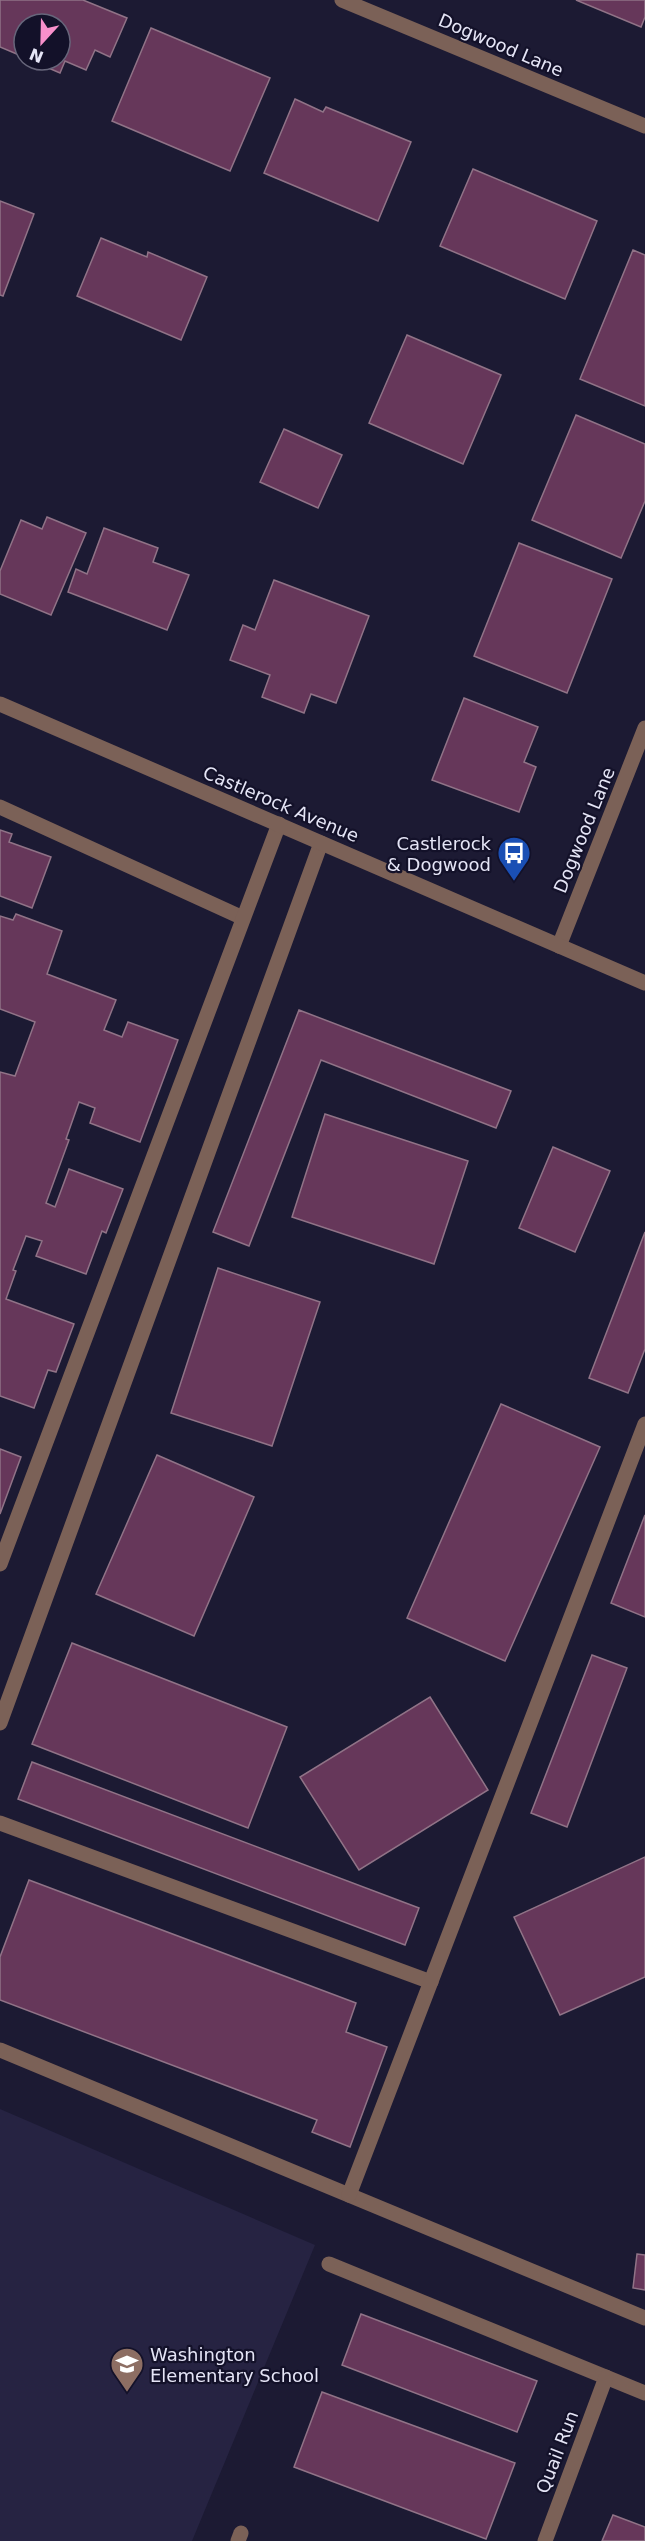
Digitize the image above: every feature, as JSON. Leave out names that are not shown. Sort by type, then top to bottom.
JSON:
[{"type":"street","name":"Dogwood Lane","points":[[342,0],[645,126]]},
{"type":"street","name":"Castlerock Avenue","points":[[0,704],[645,983]]},
{"type":"street","name":"Dogwood Lane","points":[[559,946],[645,728]]},
{"type":"street","points":[[0,807],[243,918]]},
{"type":"street","points":[[0,1564],[279,824]]},
{"type":"street","points":[[0,1723],[321,843]]},
{"type":"street","points":[[349,2195],[645,1424]]},
{"type":"street","points":[[0,1823],[431,1982]]},
{"type":"street","points":[[0,2050],[645,2318]]},
{"type":"street","points":[[329,2264],[645,2393]]},
{"type":"street","name":"Quail Run","points":[[544,2541],[606,2377]]},
{"type":"shaded area","name":"Washington Elementary School","points":[[0,2109],[315,2245],[192,2541],[0,2541]]},
{"type":"building","points":[[0,0],[83,0],[127,18],[110,57],[95,50],[86,70],[72,64],[72,12],[12,12],[12,52],[0,47]]},
{"type":"building","points":[[576,0],[645,0],[645,17],[641,27]]},
{"type":"building","points":[[151,28],[270,78],[230,171],[112,121]]},
{"type":"building","points":[[295,99],[323,112],[326,107],[411,142],[378,221],[264,173]]},
{"type":"building","points":[[473,169],[597,221],[565,299],[440,246]]},
{"type":"building","points":[[0,201],[34,214],[3,296],[0,295]]},
{"type":"building","points":[[101,238],[147,257],[148,252],[207,277],[181,340],[77,296]]},
{"type":"building","points":[[633,250],[645,255],[645,406],[580,379]]},
{"type":"building","points":[[407,335],[501,375],[463,464],[369,423]]},
{"type":"building","points":[[576,415],[645,444],[645,501],[621,558],[532,520]]},
{"type":"building","points":[[284,429],[342,455],[318,508],[260,482]]},
{"type":"building","points":[[47,517],[86,533],[51,615],[0,594],[0,571],[21,520],[42,529]]},
{"type":"building","points":[[104,528],[158,548],[153,562],[189,575],[167,630],[68,592],[76,569],[87,574]]},
{"type":"building","points":[[519,543],[612,579],[567,693],[474,656]]},
{"type":"building","points":[[274,580],[369,616],[336,703],[311,694],[304,713],[262,697],[270,675],[230,660],[243,625],[255,630]]},
{"type":"building","points":[[464,698],[538,727],[524,762],[536,767],[519,812],[432,780]]},
{"type":"building","points":[[0,830],[12,834],[9,842],[51,857],[32,908],[0,896]]},
{"type":"building","points":[[16,914],[62,931],[47,974],[116,1000],[104,1030],[122,1037],[128,1022],[178,1040],[140,1142],[90,1123],[95,1108],[79,1102],[66,1139],[69,1140],[46,1203],[55,1207],[69,1169],[123,1189],[106,1233],[102,1231],[86,1274],[36,1256],[42,1241],[26,1236],[13,1270],[16,1271],[6,1299],[74,1324],[56,1372],[48,1370],[34,1408],[0,1396],[0,1072],[15,1076],[35,1022],[0,1009],[0,916],[13,920]]},
{"type":"building","points":[[299,1010],[511,1091],[496,1128],[321,1060],[249,1246],[213,1232]]},
{"type":"building","points":[[325,1114],[468,1161],[434,1264],[292,1217]]},
{"type":"building","points":[[553,1147],[610,1171],[575,1252],[519,1228]]},
{"type":"building","points":[[645,1232],[645,1349],[628,1393],[589,1378]]},
{"type":"building","points":[[218,1268],[320,1302],[272,1446],[171,1413]]},
{"type":"building","points":[[501,1404],[600,1447],[505,1661],[407,1618]]},
{"type":"building","points":[[0,1449],[21,1457],[0,1514]]},
{"type":"building","points":[[157,1455],[254,1497],[194,1636],[96,1594]]},
{"type":"building","points":[[645,1515],[645,1617],[611,1603]]},
{"type":"building","points":[[72,1643],[287,1727],[248,1828],[32,1744]]},
{"type":"building","points":[[592,1655],[627,1668],[567,1827],[531,1813]]},
{"type":"building","points":[[430,1697],[488,1790],[359,1870],[300,1777]]},
{"type":"building","points":[[32,1762],[419,1908],[405,1945],[18,1799]]},
{"type":"building","points":[[645,1857],[645,1977],[560,2015],[514,1917]]},
{"type":"building","points":[[29,1880],[356,2003],[346,2032],[387,2047],[350,2147],[312,2132],[317,2120],[0,2000],[0,1957]]},
{"type":"building","points":[[637,2254],[645,2255],[645,2290],[633,2288]]},
{"type":"building","points":[[361,2314],[537,2381],[517,2432],[342,2365]]},
{"type":"building","points":[[322,2392],[515,2463],[486,2539],[294,2467]]},
{"type":"building","points":[[613,2515],[645,2527],[645,2541],[602,2541]]},
{"type":"place","name":"Castlerock & Dogwood","points":[[514,882]]},
{"type":"place","name":"Washington Elementary School","points":[[127,2393]]}]
